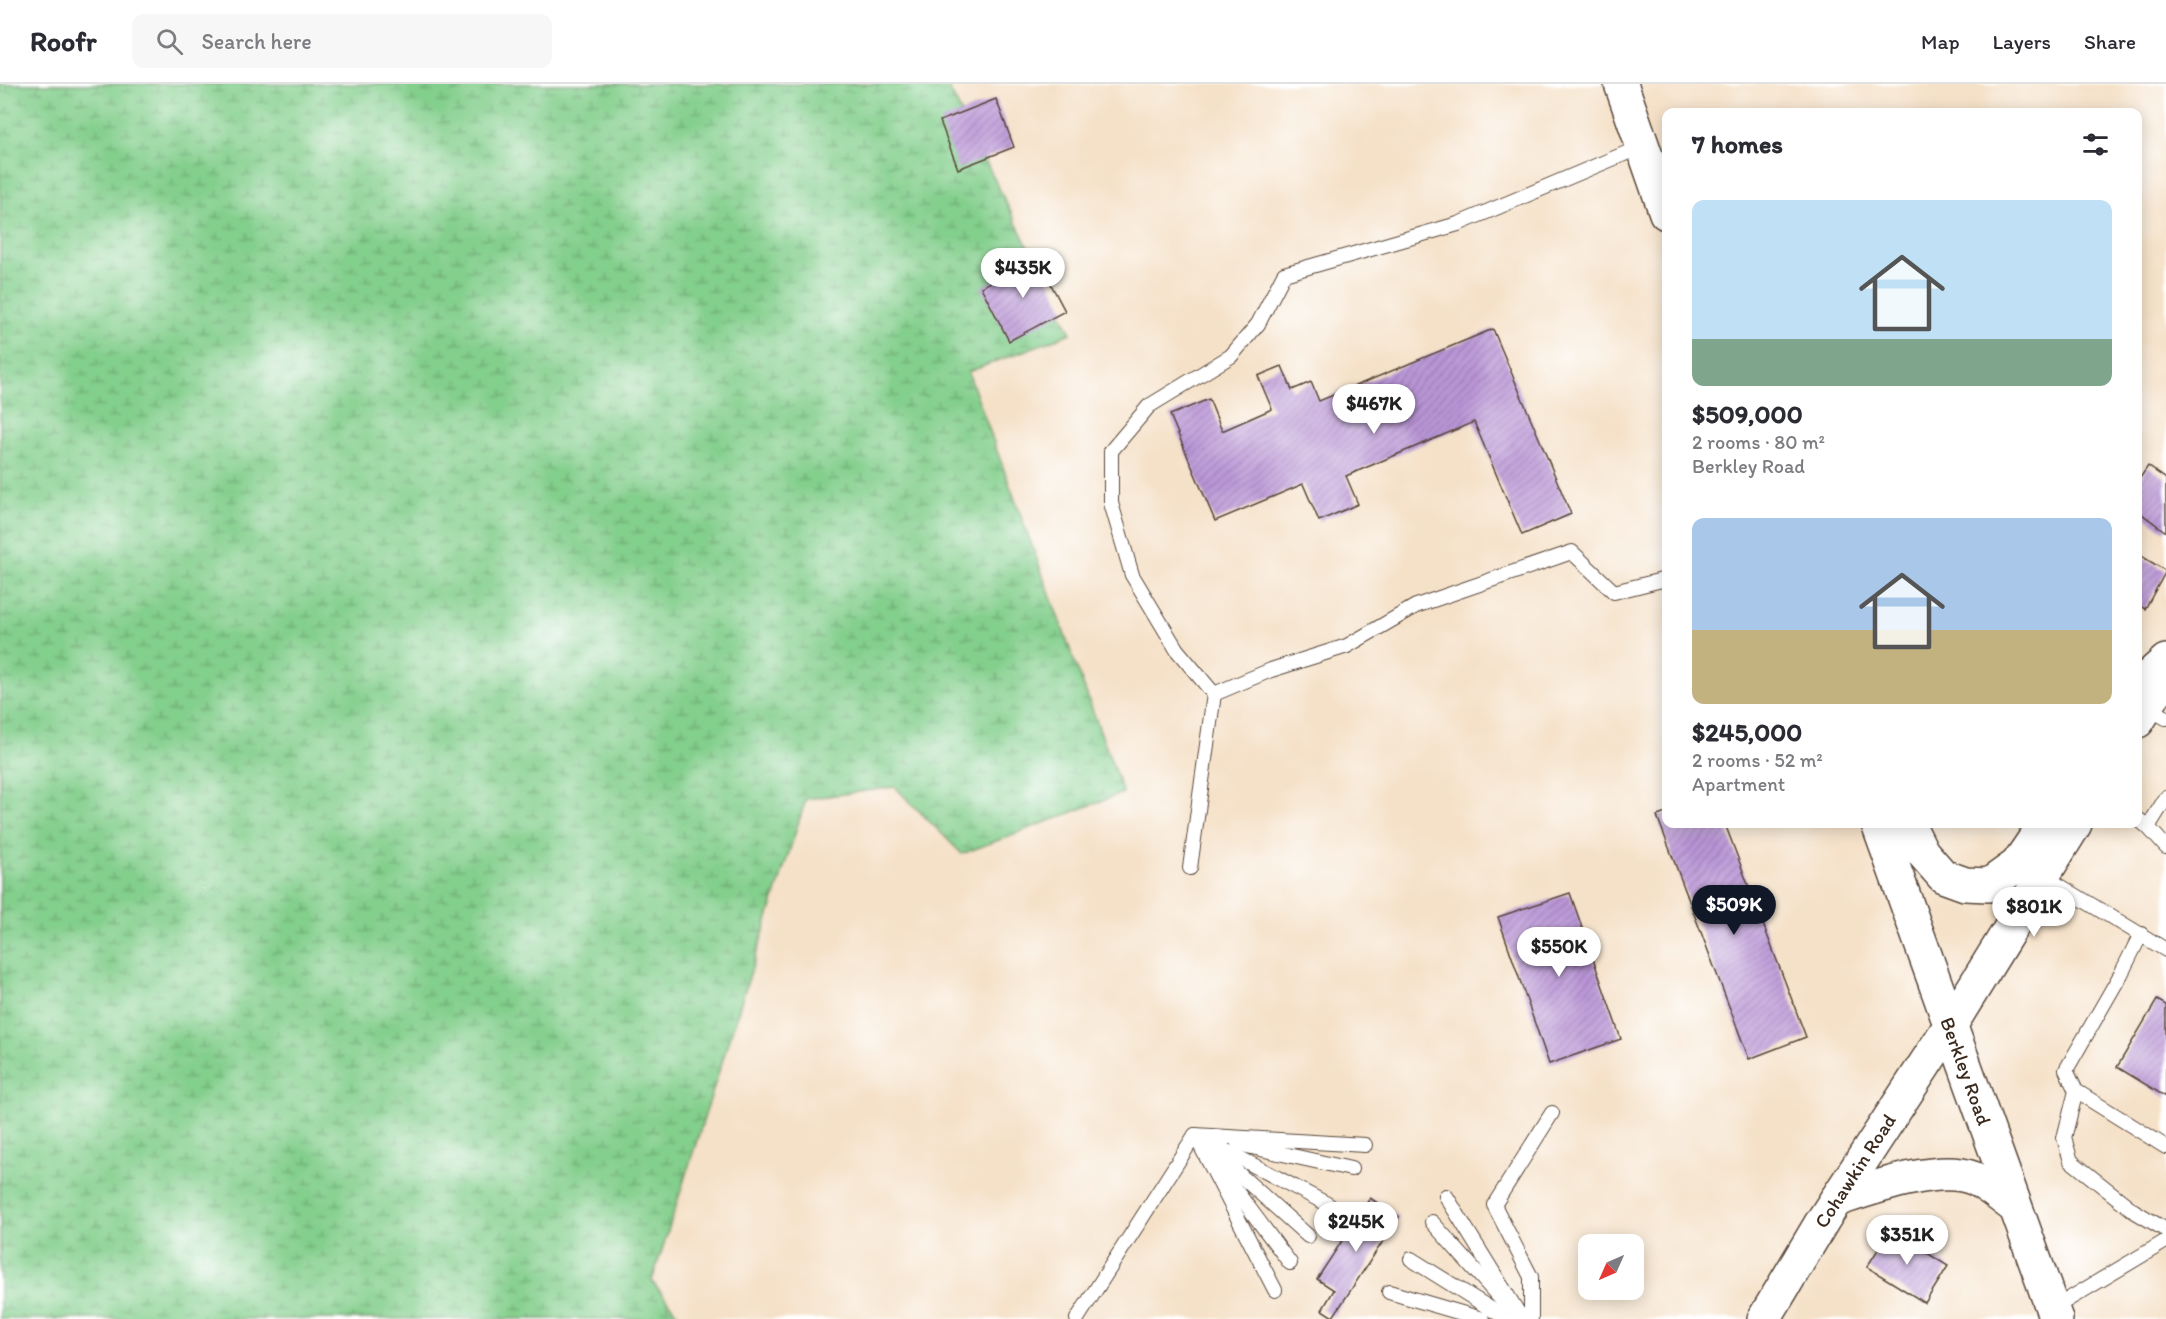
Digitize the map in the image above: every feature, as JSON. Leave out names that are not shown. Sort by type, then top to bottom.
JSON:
[{"type":"main road","points":[[1620,84],[1642,146],[1660,176]]},
{"type":"main road","points":[[2145,706],[2166,660]]},
{"type":"main road","points":[[2145,706],[2166,675]]},
{"type":"main road","name":"Berkley Road","points":[[1879,828],[2054,1314]]},
{"type":"main road","points":[[1910,828],[1922,852],[1943,876],[1965,884],[1989,885],[2030,870],[2071,828]]},
{"type":"main road","points":[[2030,870],[2043,828]]},
{"type":"main road","name":"Cohawkin Road","points":[[1764,1319],[1836,1200],[1950,1026],[2030,870]]},
{"type":"main road","points":[[1836,1200],[1883,1185],[1942,1173],[1972,1178],[2015,1207]]},
{"type":"lane","points":[[1190,868],[1214,694],[1177,650],[1132,575],[1112,503],[1112,452],[1149,406],[1231,356],[1258,324],[1284,274],[1458,224],[1642,146]]},
{"type":"lane","points":[[1214,694],[1271,670],[1347,646],[1416,606],[1572,552],[1614,592],[1662,580]]},
{"type":"lane","points":[[2166,798],[2143,823],[2166,847]]},
{"type":"lane","points":[[2030,870],[2166,950]]},
{"type":"lane","points":[[2141,934],[2121,974],[2066,1070],[2076,1091],[2166,1147]]},
{"type":"lane","points":[[2076,1091],[2064,1138],[2071,1161],[2134,1210],[2166,1230]]},
{"type":"lane","points":[[1531,1319],[1531,1277],[1494,1205],[1552,1113]]},
{"type":"lane","points":[[1195,1135],[1365,1145]]},
{"type":"lane","points":[[1195,1135],[1351,1169]]},
{"type":"lane","points":[[1195,1135],[1329,1205]]},
{"type":"lane","points":[[1195,1135],[1308,1236]]},
{"type":"lane","points":[[1195,1135],[1290,1263]]},
{"type":"lane","points":[[1195,1135],[1275,1290]]},
{"type":"lane","points":[[1077,1319],[1195,1135]]},
{"type":"lane","points":[[1446,1196],[1520,1319]]},
{"type":"lane","points":[[1432,1222],[1520,1319]]},
{"type":"lane","points":[[2054,1314],[2166,1241]]},
{"type":"lane","points":[[1411,1259],[1508,1319]]},
{"type":"lane","points":[[1389,1292],[1482,1319]]},
{"type":"green space","points":[[0,84],[947,84],[1071,333],[968,372],[1123,793],[962,854],[895,787],[806,799],[652,1281],[682,1319],[0,1319]]},
{"type":"building","points":[[996,99],[1014,147],[958,169],[940,121]]},
{"type":"building","points":[[1037,258],[1065,311],[1009,341],[981,287]]},
{"type":"building","points":[[1493,329],[1571,514],[1522,535],[1474,422],[1346,476],[1358,504],[1319,521],[1303,484],[1215,521],[1170,415],[1209,399],[1222,431],[1272,409],[1258,376],[1282,366],[1292,390],[1311,382],[1319,401]]},
{"type":"building","points":[[2148,466],[2166,479],[2166,532],[2142,514],[2142,475]]},
{"type":"building","points":[[2142,556],[2166,571],[2145,609],[2142,607]]},
{"type":"building","points":[[1662,814],[1662,828],[1727,828],[1806,1037],[1749,1059],[1657,816]]},
{"type":"building","points":[[1570,893],[1621,1039],[1549,1064],[1498,917]]},
{"type":"building","points":[[2157,1000],[2166,1005],[2166,1097],[2117,1067]]},
{"type":"building","points":[[1370,1198],[1399,1217],[1333,1317],[1322,1310],[1334,1290],[1317,1279]]},
{"type":"building","points":[[1890,1230],[1948,1266],[1925,1303],[1867,1267]]}]
